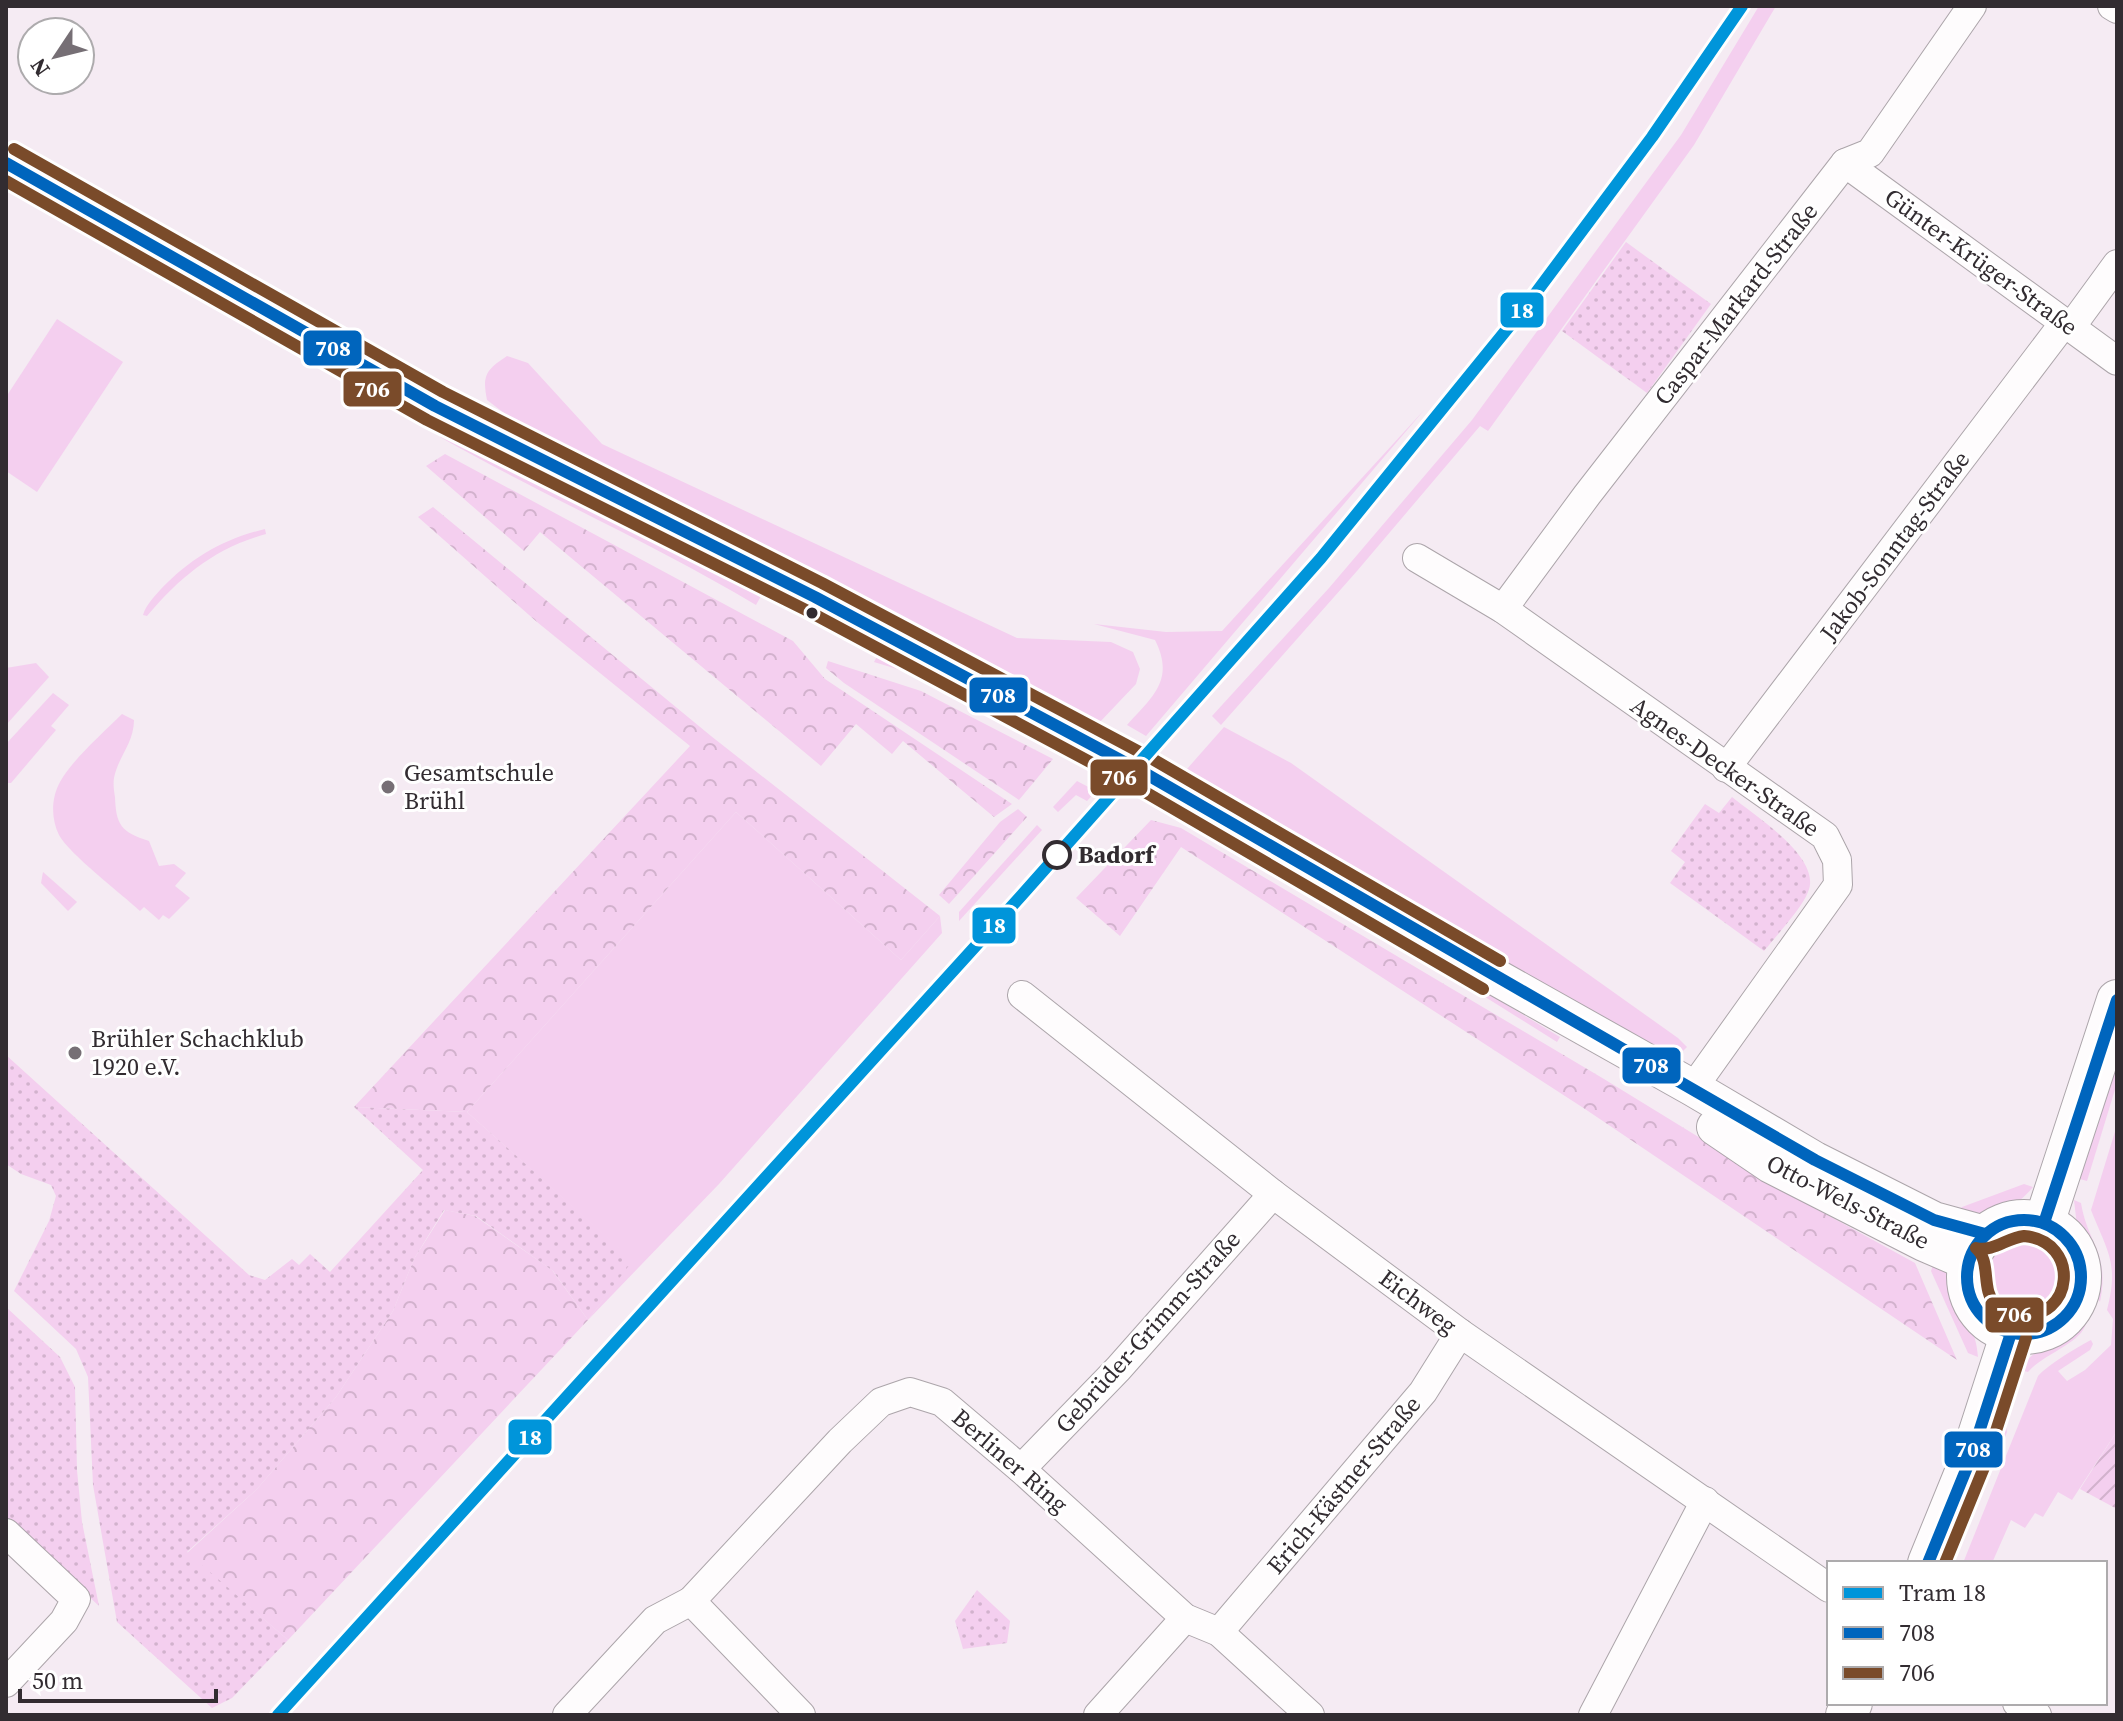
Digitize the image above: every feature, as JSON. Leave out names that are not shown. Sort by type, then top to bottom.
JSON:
[{"type":"main road","points":[[2044,1223],[2117,1000]]},
{"type":"main road","points":[[2023,1219],[2044,1223],[2066,1238],[2075,1252],[2081,1285],[2068,1314],[2056,1325],[2026,1334],[2011,1333],[1994,1326],[1980,1314],[1971,1299],[1967,1281],[1977,1248],[2009,1221],[2023,1219]]},
{"type":"main road","points":[[1929,1561],[1970,1460],[2011,1333]]},
{"type":"street","name":"Caspar-Markard-Straße","points":[[1503,609],[1587,495],[1845,163],[1870,153],[1972,6]]},
{"type":"street","name":"Otto-Wels-Straße","points":[[6,163],[435,406],[815,597],[1141,771],[1492,975],[1841,1173],[1934,1220],[1977,1248]]},
{"type":"street","name":"Günter-Krüger-Straße","points":[[1845,163],[2117,361]]},
{"type":"street","name":"Jakob-Sonntag-Straße","points":[[1726,768],[2117,264]]},
{"type":"street","name":"Agnes-Decker-Straße","points":[[1417,558],[1503,609],[1825,836],[1837,860],[1838,885],[1693,1088]]},
{"type":"street","name":"Otto-Wels-Straße","points":[[1492,975],[1771,1165],[1924,1243],[1977,1248]]},
{"type":"street","name":"Eichweg","points":[[1022,995],[1273,1194],[1460,1333],[1827,1587]]},
{"type":"street","name":"Gebrüder-Grimm-Straße","points":[[1021,1469],[1118,1369],[1273,1194]]},
{"type":"street","name":"Erich-Kästner-Straße","points":[[1219,1632],[1423,1392],[1460,1333]]},
{"type":"street","name":"Berliner Ring","points":[[567,1715],[655,1620],[691,1601],[840,1441],[881,1402],[910,1392],[942,1402],[1021,1469],[1185,1618],[1219,1632],[1310,1715]]},
{"type":"street","points":[[1593,1715],[1705,1501]]},
{"type":"street","points":[[6,1533],[76,1599],[64,1621],[6,1683]]},
{"type":"street","points":[[691,1601],[801,1715]]},
{"type":"street","points":[[1098,1715],[1185,1618]]},
{"type":"green space","points":[[1759,6],[1776,6],[1694,145],[1488,431],[1480,426],[1221,725],[1212,716],[1329,588],[1472,420],[1681,135]]},
{"type":"green space","points":[[1626,242],[1711,304],[1647,393],[1562,331]]},
{"type":"green space","points":[[57,319],[123,362],[37,492],[6,471],[6,397]]},
{"type":"green space","points":[[507,356],[528,363],[602,444],[1017,638],[1111,642],[1133,652],[1140,669],[1136,684],[1099,723],[508,416],[487,400],[485,385],[490,369]]},
{"type":"green space","points":[[1425,409],[1146,736],[1127,725],[1158,687],[1163,666],[1161,654],[1155,640],[1094,624],[1166,632],[1222,631]]},
{"type":"green space","points":[[440,432],[710,567],[761,596],[756,605],[678,561],[479,459],[440,437]]},
{"type":"green space","points":[[445,454],[793,641],[825,679],[1012,804],[994,817],[903,741],[892,754],[856,724],[821,766],[540,532],[524,551],[426,466]]},
{"type":"green space","points":[[433,507],[711,736],[940,916],[901,960],[736,812],[467,1112],[354,1107],[690,746],[537,622],[418,517]]},
{"type":"green space","points":[[265,529],[266,534],[231,547],[200,565],[147,616],[143,615],[161,589],[196,559],[235,538]]},
{"type":"green space","points":[[879,653],[915,666],[1076,752],[1072,756],[951,691],[874,662]]},
{"type":"green space","points":[[828,661],[921,691],[1053,759],[1019,800],[844,683],[826,668]]},
{"type":"green space","points":[[36,663],[49,677],[6,725],[6,668]]},
{"type":"green space","points":[[53,693],[69,705],[51,726],[56,730],[11,783],[6,783],[6,744]]},
{"type":"green space","points":[[122,714],[134,720],[114,778],[117,814],[126,831],[149,841],[159,866],[174,864],[186,873],[175,886],[190,898],[169,919],[163,915],[159,920],[144,907],[140,911],[96,874],[65,843],[55,822],[53,808],[60,782],[80,755]]},
{"type":"green space","points":[[1224,727],[1291,763],[1687,1047],[1683,1051],[1650,1047],[1179,778]]},
{"type":"green space","points":[[1077,781],[1096,791],[1087,801],[1076,795],[1058,812],[1053,807]]},
{"type":"green space","points":[[1732,797],[1770,826],[1797,852],[1806,865],[1810,879],[1808,892],[1800,906],[1764,951],[1670,883],[1685,862],[1671,851],[1705,804],[1719,813]]},
{"type":"green space","points":[[1159,799],[1560,1037],[1557,1042],[1399,943],[1157,802]]},
{"type":"green space","points":[[1018,809],[1027,817],[949,904],[939,895],[1000,822]]},
{"type":"green space","points":[[736,812],[901,960],[940,916],[942,933],[719,1184],[588,1320],[632,1260],[467,1112]]},
{"type":"green space","points":[[1151,820],[1181,828],[1604,1079],[1811,1206],[1915,1263],[1957,1360],[1585,1109],[1181,847],[1120,936],[1076,898]]},
{"type":"green space","points":[[1037,825],[1042,830],[959,921],[959,912]]},
{"type":"green space","points":[[43,872],[77,902],[68,911],[41,883]]},
{"type":"green space","points":[[6,1055],[249,1275],[265,1280],[292,1259],[299,1265],[310,1254],[330,1272],[423,1170],[354,1107],[467,1112],[633,1260],[588,1320],[553,1271],[476,1216],[444,1210],[414,1259],[393,1311],[336,1397],[257,1489],[187,1552],[288,1640],[232,1698],[212,1708],[117,1622],[93,1485],[88,1377],[76,1349],[14,1291],[49,1221],[56,1196],[51,1185],[21,1174],[6,1164]]},
{"type":"green space","points":[[2117,1055],[2117,1083],[2087,1181],[2080,1179]]},
{"type":"green space","points":[[2117,1125],[2117,1431],[2072,1500],[2058,1492],[2043,1517],[2035,1513],[2025,1528],[2011,1520],[1993,1561],[1964,1561],[2038,1376],[2091,1340],[2090,1350],[2058,1371],[2067,1381],[2085,1370],[2111,1345],[2113,1319],[2107,1310],[2112,1269],[2091,1210]]},
{"type":"green space","points":[[2024,1184],[2033,1187],[2007,1209],[1988,1217],[1954,1218],[1962,1207]]},
{"type":"green space","points":[[2074,1200],[2081,1203],[2100,1260],[2100,1302],[2095,1293],[2094,1263],[2077,1226]]},
{"type":"green space","points":[[445,1210],[475,1216],[552,1270],[588,1320],[288,1640],[187,1553],[257,1489],[336,1397],[393,1311],[414,1259]]},
{"type":"green space","points":[[2018,1240],[2032,1240],[2046,1246],[2057,1257],[2063,1278],[2060,1293],[2052,1305],[2032,1316],[2018,1316],[2004,1310],[1993,1299],[1987,1285],[1987,1271],[1993,1257],[2004,1246]]},
{"type":"green space","points":[[1935,1259],[1949,1277],[1974,1336],[1978,1357],[1968,1353],[1931,1271]]},
{"type":"green space","points":[[6,1307],[60,1357],[75,1387],[82,1522],[99,1606],[6,1519]]},
{"type":"green space","points":[[2081,1322],[2086,1323],[2083,1330],[2070,1343],[2028,1372],[2020,1370],[2040,1349]]},
{"type":"green space","points":[[2006,1427],[2007,1432],[1954,1561],[1948,1561],[2001,1429]]},
{"type":"green space","points":[[2117,1431],[2117,1509],[2080,1489]]},
{"type":"green space","points":[[977,1590],[1010,1621],[1007,1643],[963,1649],[955,1621]]},
{"type":"tram line","name":"18","points":[[278,1715],[1021,896],[1321,558],[1529,302],[1652,137],[1742,6]]},
{"type":"transit line","name":"706","points":[[14,149],[443,392],[822,583],[1149,757],[1500,961]]},
{"type":"transit line","name":"708","points":[[6,163],[435,406],[815,597],[1141,771],[1815,1160],[1934,1220],[1985,1234]]},
{"type":"transit line","name":"706","points":[[6,181],[427,420],[808,611],[1133,785],[1483,989]]},
{"type":"transit line","name":"708","points":[[2044,1223],[2117,1000]]},
{"type":"transit line","name":"708","points":[[2024,1220],[2046,1224],[2064,1237],[2077,1255],[2081,1277],[2077,1299],[2064,1317],[2046,1330],[2024,1334],[2002,1330],[1984,1317],[1971,1299],[1967,1277],[1971,1255],[1984,1237],[2002,1224],[2024,1220]]},
{"type":"transit line","name":"706","points":[[2024,1236],[2042,1241],[2055,1251],[2062,1265],[2064,1280],[2060,1294],[2051,1306],[2037,1314],[2015,1315],[2000,1310],[1991,1299],[1984,1261],[1976,1248],[1989,1248],[2024,1236]]},
{"type":"transit line","name":"708","points":[[1929,1561],[1970,1460],[2011,1333]]},
{"type":"transit line","name":"706","points":[[1946,1561],[1985,1465],[2026,1338]]},
{"type":"place","name":"Gesamtschule Brühl","points":[[388,787]]},
{"type":"place","name":"Badorf","points":[[1057,855]]},
{"type":"place","name":"Brühler Schachklub 1920 e.V.","points":[[75,1053]]}]
